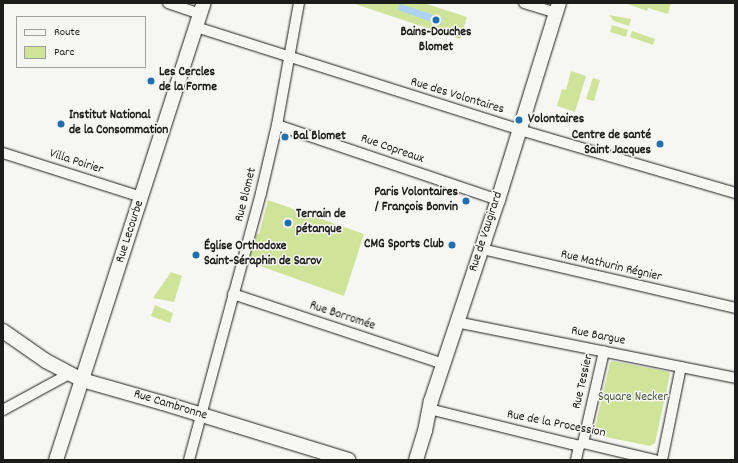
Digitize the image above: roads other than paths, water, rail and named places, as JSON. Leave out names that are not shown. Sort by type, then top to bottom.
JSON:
[{"type":"main road","name":"Rue Lecourbe","points":[[56,460],[202,8]]},
{"type":"main road","name":"Rue de Vaugirard","points":[[416,460],[425,431],[429,409],[456,322],[498,200],[557,8]]},
{"type":"main road","name":"Rue Cambronne","points":[[3,331],[69,374],[82,380],[200,414],[348,460]]},
{"type":"street","points":[[168,3],[202,8]]},
{"type":"street","name":"Rue Blomet","points":[[190,459],[200,414],[261,193],[277,125],[299,3]]},
{"type":"street","points":[[524,3],[557,8]]},
{"type":"street","name":"Rue des Volontaires","points":[[196,28],[520,130],[735,193]]},
{"type":"street","name":"Rue Copreaux","points":[[277,125],[498,200]]},
{"type":"street","name":"Villa Poirier","points":[[3,153],[142,197]]},
{"type":"street","name":"Rue Mathurin Régnier","points":[[482,249],[735,308]]},
{"type":"street","name":"Rue Borromée","points":[[233,294],[443,364]]},
{"type":"street","name":"Rue Bargue","points":[[456,322],[735,378]]},
{"type":"street","name":"Rue Tessier","points":[[576,460],[604,351]]},
{"type":"street","points":[[662,460],[681,367]]},
{"type":"street","points":[[3,410],[69,374]]},
{"type":"street","name":"Rue de la Procession","points":[[429,409],[654,460]]},
{"type":"water","points":[[400,4],[443,18],[441,25],[398,10]]},
{"type":"place","name":"Bains-Douches Blomet","points":[[436,20]]},
{"type":"place","name":"Les Cercles de la Forme","points":[[151,81]]},
{"type":"place","name":"Volontaires","points":[[519,120]]},
{"type":"place","name":"Institut National de la Consommation","points":[[61,124]]},
{"type":"place","name":"Bal Blomet","points":[[285,137]]},
{"type":"place","name":"Centre de santé Saint Jacques","points":[[660,144]]},
{"type":"place","name":"Paris Volontaires / François Bonvin","points":[[466,201]]},
{"type":"place","name":"Terrain de pétanque","points":[[288,223]]},
{"type":"place","name":"CMG Sports Club","points":[[452,245]]},
{"type":"place","name":"Église Orthodoxe Saint-Séraphin de Sarov","points":[[196,255]]},
{"type":"park label","name":"Square Necker","points":[[633,398]]}]
